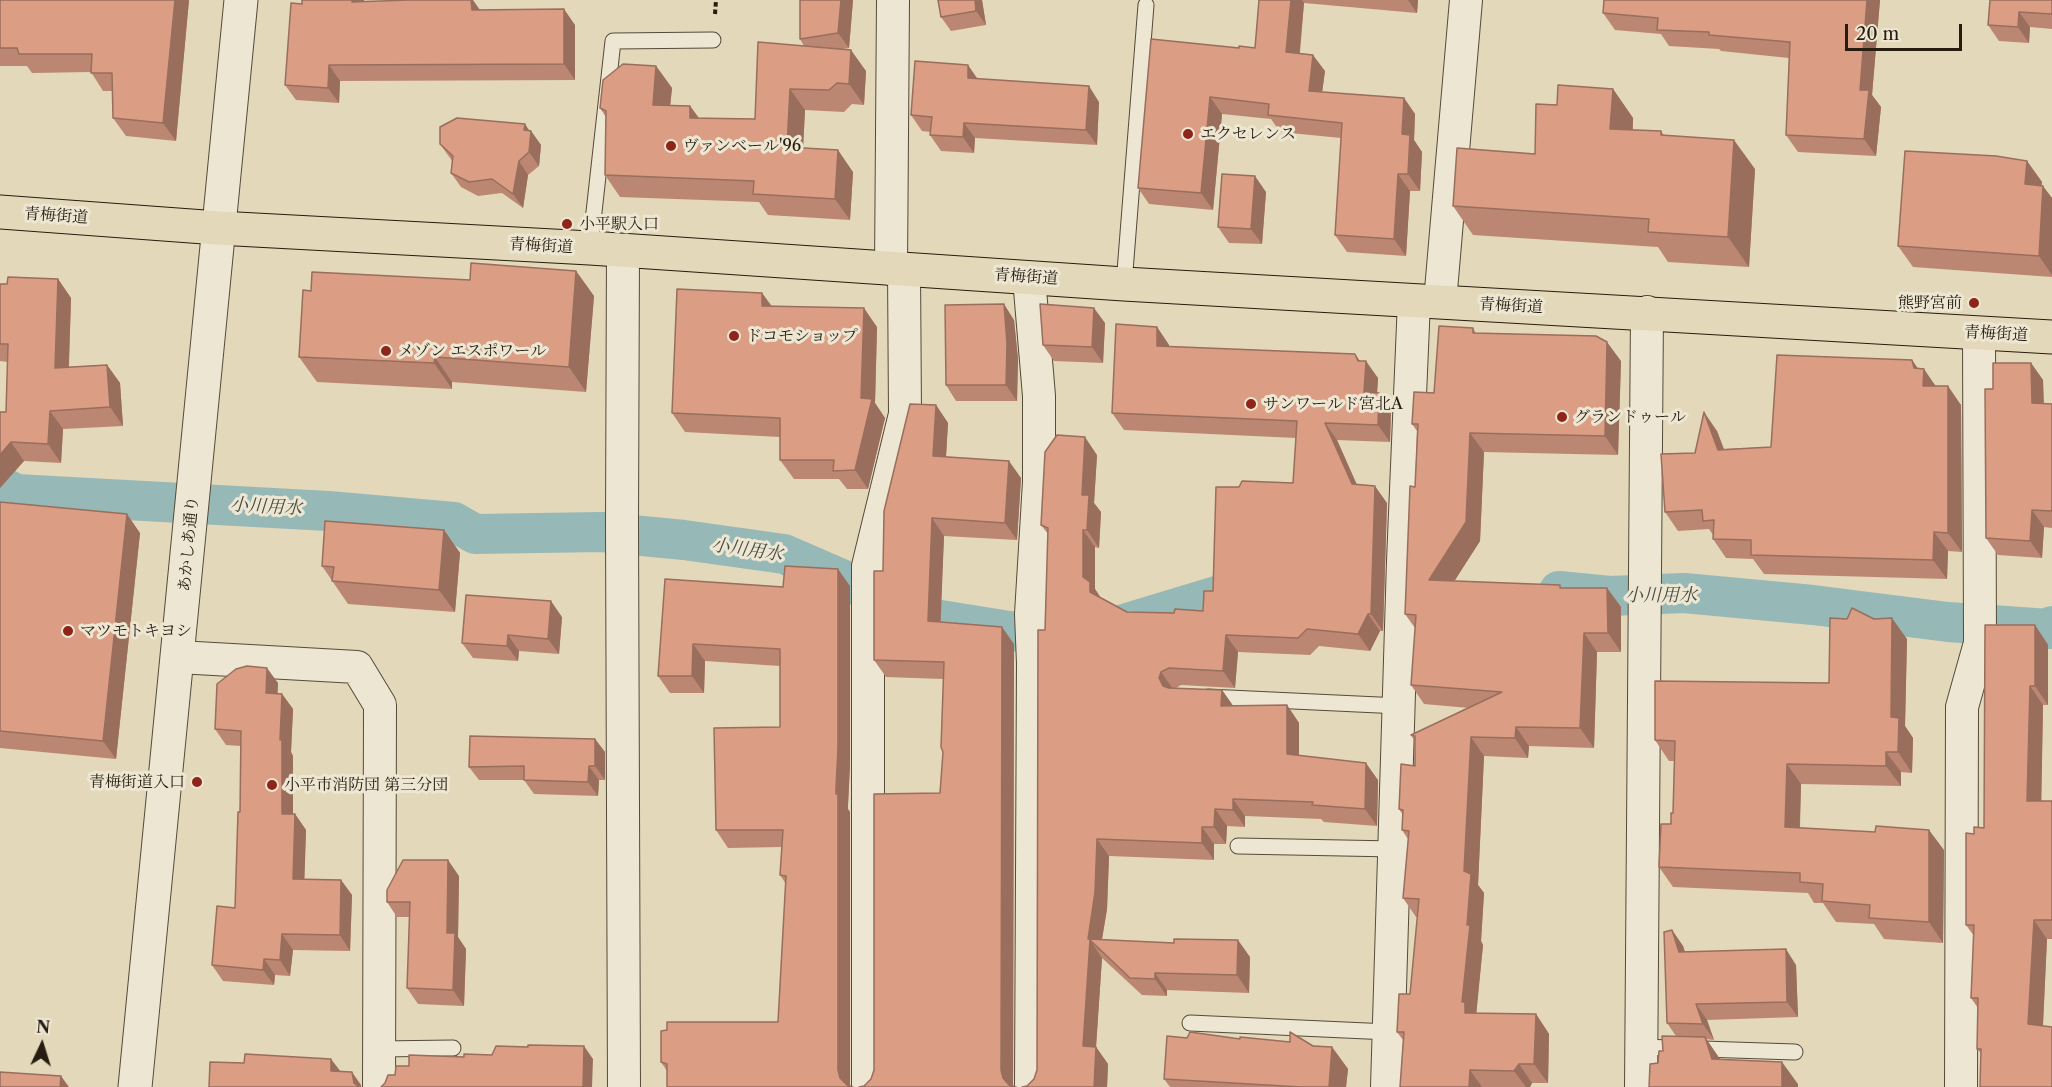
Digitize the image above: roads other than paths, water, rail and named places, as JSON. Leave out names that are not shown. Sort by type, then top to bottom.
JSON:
[{"type":"main road","name":"青梅街道","points":[[0,212],[219,228],[590,248],[1124,284],[1647,312],[2052,337]]},
{"type":"street","name":"あかしあ通り","points":[[135,1087],[241,0]]},
{"type":"street","points":[[868,1087],[868,566],[905,414],[897,269],[893,0]]},
{"type":"street","points":[[1387,1087],[1403,561],[1427,301],[1466,0]]},
{"type":"street","points":[[623,251],[624,1087]]},
{"type":"street","points":[[1029,278],[1039,417],[1039,482],[1031,614],[1033,663],[1031,1087]]},
{"type":"street","points":[[1641,1087],[1647,312]]},
{"type":"street","points":[[1960,1087],[1962,707],[1980,643],[1979,334]]},
{"type":"street","points":[[178,657],[357,667],[380,705],[379,1087]]},
{"type":"lane","points":[[1124,284],[1146,5]]},
{"type":"lane","points":[[590,248],[613,41],[713,40]]},
{"type":"lane","points":[[1192,696],[1400,706]]},
{"type":"lane","points":[[1238,846],[1395,849]]},
{"type":"lane","points":[[1190,1023],[1389,1032]]},
{"type":"lane","points":[[1641,1047],[1795,1052]]},
{"type":"lane","points":[[379,1049],[453,1048]]},
{"type":"waterway","name":"小川用水","points":[[0,486],[16,494],[328,511],[454,522],[475,534],[601,532],[684,540],[784,554],[934,619],[1009,631],[1066,635],[1121,625],[1230,592],[1256,590]]},
{"type":"waterway","name":"小川用水","points":[[1559,591],[1610,596],[1684,593],[1813,605],[1948,622],[2049,629],[2052,626]]},
{"type":"place","name":"エクセレンス","points":[[1188,134]]},
{"type":"place","name":"ヴァンベール'96","points":[[671,146]]},
{"type":"place","name":"小平駅入口","points":[[567,224]]},
{"type":"place","name":"熊野宮前","points":[[1974,303]]},
{"type":"place","name":"ドコモショップ","points":[[734,336]]},
{"type":"place","name":"メゾン エスポワール","points":[[386,351]]},
{"type":"place","name":"サンワールド宮北A","points":[[1251,404]]},
{"type":"place","name":"グランドゥール","points":[[1562,417]]},
{"type":"place","name":"マツモトキヨシ","points":[[68,631]]},
{"type":"place","name":"青梅街道入口","points":[[197,782]]},
{"type":"place","name":"小平市消防団 第三分団","points":[[272,785]]}]
